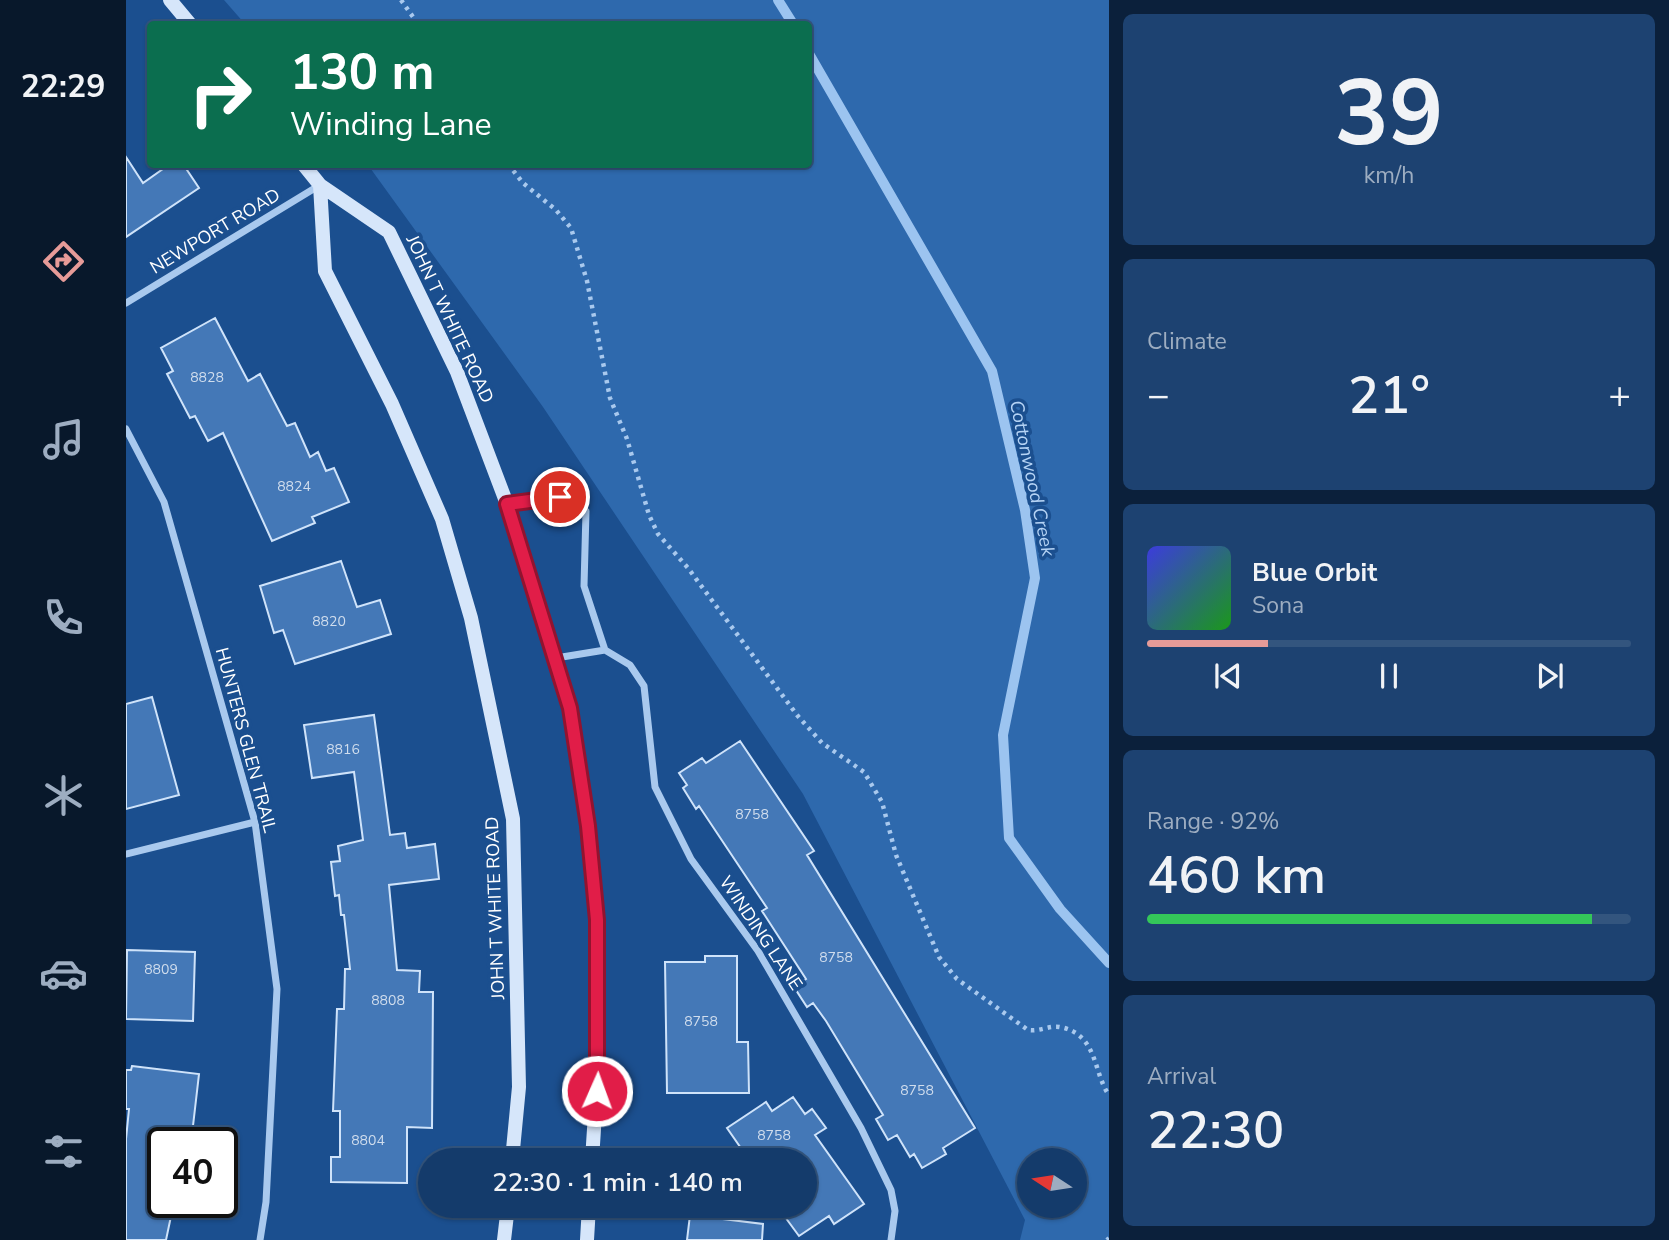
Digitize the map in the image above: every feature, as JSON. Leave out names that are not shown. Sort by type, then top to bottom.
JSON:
[{"type":"street","points":[[170,0],[188,21]]},
{"type":"street","name":"JOHN T WHITE ROAD","points":[[306,168],[320,185],[389,232],[457,372],[507,504],[556,658],[570,708],[588,826],[597,920],[598,1067],[593,1148]]},
{"type":"street","name":"JOHN T WHITE ROAD","points":[[320,185],[325,271],[392,404],[442,519],[471,618],[513,819],[519,1087],[513,1148]]},
{"type":"street","name":"NEWPORT ROAD","points":[[126,303],[320,185]]},
{"type":"street","name":"HUNTERS GLEN TRAIL","points":[[126,429],[164,502],[255,822],[277,989],[266,1202],[260,1240]]},
{"type":"street","points":[[507,504],[560,497],[586,511],[584,586],[605,650],[556,658]]},
{"type":"street","name":"WINDING LANE","points":[[605,650],[630,665],[645,686],[655,788],[691,859],[758,951],[861,1128],[885,1178],[895,1211],[891,1240]]},
{"type":"street","points":[[126,854],[255,822]]},
{"type":"street","points":[[505,1240],[507,1218]]},
{"type":"street","points":[[587,1240],[588,1218]]},
{"type":"path","points":[[401,0],[416,21]]},
{"type":"path","points":[[511,168],[523,183],[550,204],[571,228],[590,294],[610,398],[635,461],[657,534],[688,568],[797,715],[822,743],[864,772],[882,802],[896,855],[939,957],[966,985],[1028,1030],[1038,1032],[1059,1027],[1080,1036],[1091,1050],[1101,1071],[1102,1086],[1109,1095]]},
{"type":"shaded area","points":[[224,0],[1109,0],[1109,1240],[1020,1240],[1024,1218],[1087,1218],[1087,1148],[1017,1148],[1017,1205],[803,794],[543,407],[370,168],[812,168],[812,21],[242,21]]},
{"type":"building","points":[[126,157],[143,183],[164,168],[186,168],[199,188],[126,237]]},
{"type":"building","points":[[215,318],[248,381],[260,374],[287,426],[295,423],[310,457],[318,452],[326,471],[334,468],[349,502],[312,517],[315,523],[272,541],[223,433],[208,441],[195,416],[190,418],[167,374],[173,371],[161,348]]},
{"type":"building","points":[[341,561],[357,607],[380,600],[391,634],[295,664],[283,630],[274,633],[260,586]]},
{"type":"building","points":[[152,697],[179,795],[126,809],[126,704]]},
{"type":"building","points":[[374,715],[390,835],[405,833],[407,848],[435,844],[439,879],[389,885],[397,970],[420,971],[419,992],[433,992],[432,1128],[407,1127],[407,1183],[331,1182],[331,1157],[340,1157],[340,1111],[333,1111],[337,1009],[344,1009],[345,969],[350,969],[344,915],[341,915],[339,895],[335,896],[331,862],[340,861],[338,846],[363,840],[354,772],[312,778],[304,725]]},
{"type":"building","points":[[740,741],[814,851],[807,855],[975,1128],[943,1148],[946,1154],[922,1168],[914,1154],[910,1157],[897,1135],[888,1140],[876,1119],[883,1115],[826,1021],[813,1003],[807,1007],[794,987],[806,979],[762,911],[767,908],[699,806],[696,809],[683,788],[687,785],[679,773],[702,758],[706,763]]},
{"type":"building","points":[[127,950],[195,952],[193,1021],[126,1019]]},
{"type":"building","points":[[705,956],[737,956],[737,1042],[748,1042],[749,1093],[667,1093],[665,962],[705,962]]},
{"type":"building","points":[[132,1066],[199,1074],[193,1127],[147,1127],[147,1218],[171,1218],[166,1240],[126,1240],[126,1139],[129,1109],[126,1109],[126,1070],[131,1070]]},
{"type":"building","points":[[793,1097],[805,1114],[812,1109],[826,1128],[815,1135],[864,1204],[834,1224],[829,1216],[799,1236],[786,1218],[817,1218],[817,1148],[741,1148],[727,1128],[766,1102],[772,1111]]},
{"type":"building","points":[[690,1218],[763,1224],[762,1240],[687,1240]]},
{"type":"waterway","name":"Cottonwood Creek","points":[[778,0],[791,21]]},
{"type":"waterway","name":"Cottonwood Creek","points":[[812,59],[992,371],[1025,510],[1035,578],[1003,735],[1009,838],[1060,909],[1109,963]]},
{"type":"route","points":[[560,497],[507,504],[570,708],[588,826],[597,920],[597,1091]]}]
